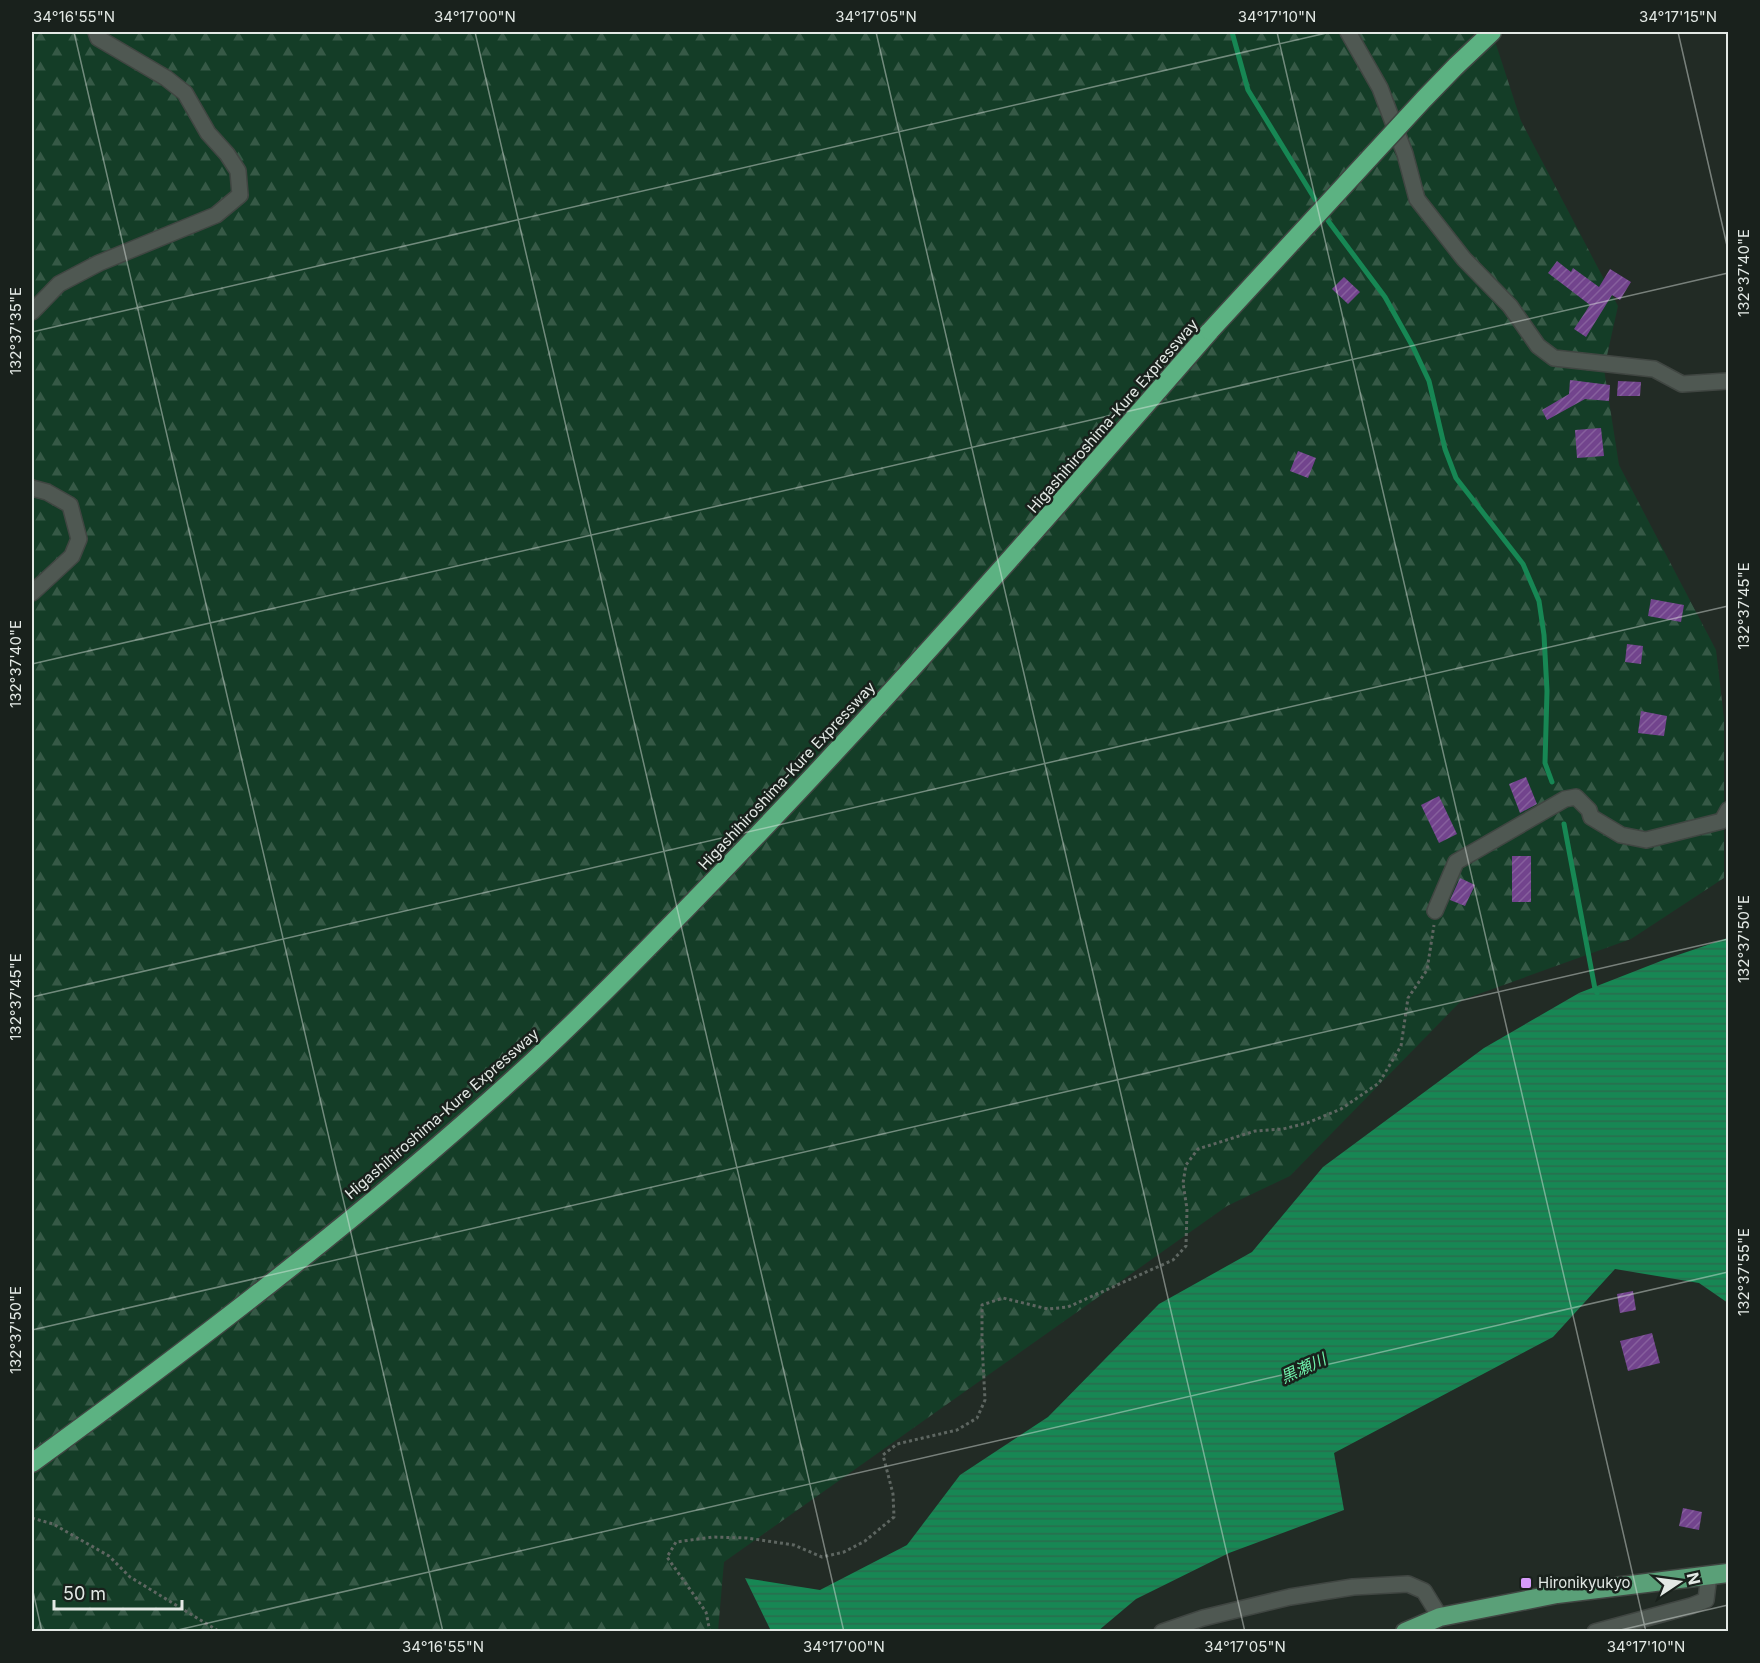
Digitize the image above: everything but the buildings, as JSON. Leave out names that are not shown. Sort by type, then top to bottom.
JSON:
[{"type":"highway","name":"Higashihiroshima-Kure Expressway","points":[[32,1462],[132,1389],[297,1261],[415,1165],[534,1060],[781,812],[945,634],[1210,331],[1424,99],[1491,32]]},
{"type":"highway","points":[[1405,1632],[1440,1617],[1557,1594],[1728,1573]]},
{"type":"street","points":[[32,312],[59,284],[99,263],[216,214],[240,195],[238,171],[227,154],[208,133],[185,93],[166,78],[98,38],[96,32]]},
{"type":"street","points":[[1348,32],[1380,88],[1405,154],[1417,199],[1464,259],[1510,306],[1538,346],[1554,358],[1654,369],[1682,384],[1728,381]]},
{"type":"street","points":[[32,488],[47,492],[70,505],[79,538],[72,556],[32,593]]},
{"type":"street","points":[[1435,911],[1456,862],[1565,799],[1576,797],[1590,810],[1591,816],[1621,835],[1646,840],[1722,821],[1728,810]]},
{"type":"street","points":[[1594,1632],[1706,1600],[1709,1575]]},
{"type":"street","points":[[1162,1632],[1203,1618],[1290,1597],[1353,1587],[1408,1584],[1424,1591],[1440,1617]]},
{"type":"path","points":[[710,1632],[706,1612],[667,1557],[676,1542],[713,1537],[747,1538],[794,1545],[822,1557],[844,1552],[865,1541],[894,1517],[893,1494],[883,1455],[897,1444],[957,1431],[977,1418],[985,1400],[982,1305],[1003,1298],[1048,1309],[1068,1307],[1173,1260],[1186,1246],[1187,1209],[1183,1183],[1185,1165],[1198,1149],[1255,1131],[1307,1124],[1341,1109],[1379,1083],[1401,1046],[1408,998],[1427,970],[1435,911]]},
{"type":"path","points":[[32,1518],[53,1524],[109,1556],[130,1577],[220,1632]]},
{"type":"green space","points":[[32,32],[1492,32],[1521,121],[1618,306],[1604,369],[1619,465],[1716,650],[1724,718],[1724,878],[1631,939],[1462,1000],[1290,1176],[1227,1206],[724,1562],[718,1631],[32,1632]]},
{"type":"water","name":"黒瀬川","points":[[1728,938],[1728,1303],[1699,1283],[1615,1269],[1553,1337],[1334,1453],[1344,1510],[1229,1553],[1136,1599],[1098,1631],[771,1631],[745,1578],[820,1590],[907,1545],[960,1475],[1048,1417],[1159,1304],[1252,1252],[1323,1167],[1484,1048],[1579,993]]},
{"type":"waterway","points":[[1232,32],[1248,90],[1329,222],[1385,297],[1413,347],[1429,381],[1445,449],[1456,478],[1523,564],[1539,601],[1544,635],[1547,691],[1545,763],[1552,782]]},
{"type":"waterway","points":[[1564,824],[1597,993]]},
{"type":"place","name":"Hironikyukyo","points":[[1526,1583]]}]
